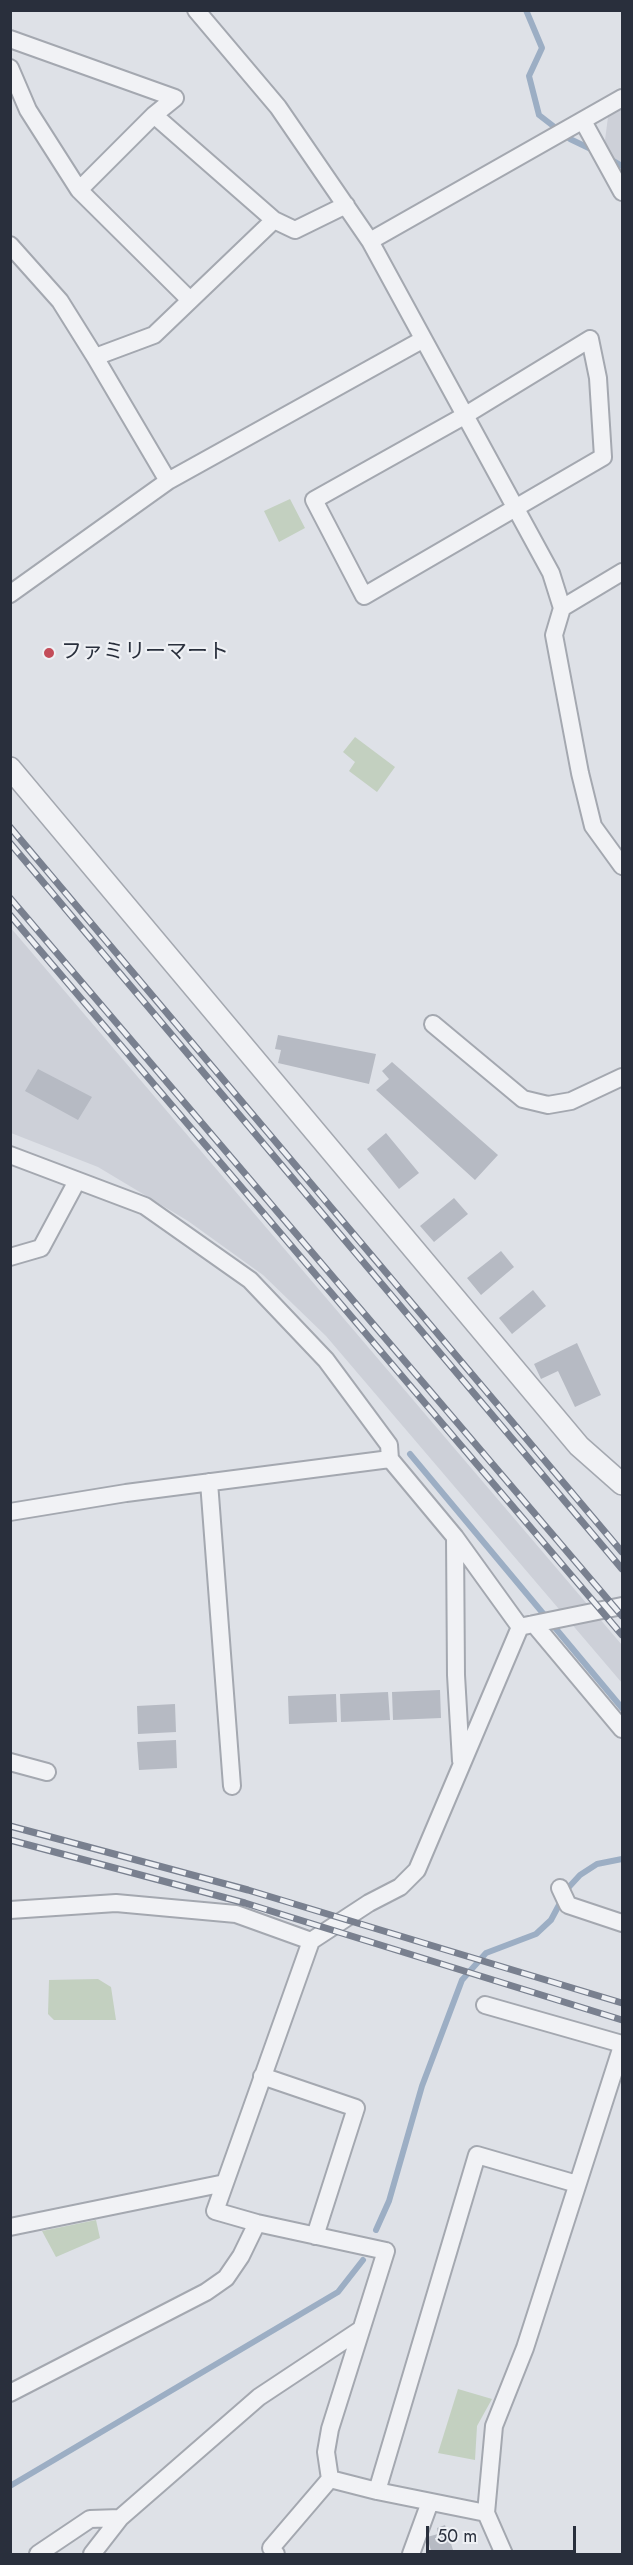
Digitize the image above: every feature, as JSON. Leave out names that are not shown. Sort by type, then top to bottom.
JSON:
[{"type":"street","points":[[196,10],[278,107],[370,241],[551,573],[562,608],[554,635],[580,773],[593,826],[622,866]]},
{"type":"street","points":[[10,39],[175,98],[154,115],[79,190]]},
{"type":"street","points":[[10,68],[28,110],[79,190],[190,300]]},
{"type":"street","points":[[370,241],[622,98]]},
{"type":"street","points":[[154,115],[274,220],[295,230],[346,206]]},
{"type":"street","points":[[583,121],[622,192]]},
{"type":"street","points":[[95,357],[154,335],[274,220]]},
{"type":"street","points":[[10,244],[60,301],[168,481]]},
{"type":"street","points":[[590,339],[598,378],[603,457],[516,510],[364,596],[314,500],[464,416],[590,339]]},
{"type":"street","points":[[10,594],[168,481],[422,340]]},
{"type":"street","points":[[562,608],[622,572]]},
{"type":"street","points":[[10,768],[579,1446],[622,1484]]},
{"type":"street","points":[[433,1024],[523,1099],[548,1105],[571,1101],[622,1077]]},
{"type":"street","points":[[10,1155],[145,1206],[250,1280],[326,1360],[389,1445],[390,1459],[527,1625],[622,1729]]},
{"type":"street","points":[[10,1257],[41,1248],[77,1181]]},
{"type":"street","points":[[10,1512],[126,1493],[390,1459]]},
{"type":"street","points":[[209,1482],[232,1786]]},
{"type":"street","points":[[455,1537],[456,1675],[461,1767]]},
{"type":"street","points":[[527,1625],[622,1606]]},
{"type":"street","points":[[276,2554],[271,2548],[330,2479],[326,2452],[330,2429],[386,2251],[257,2223],[214,2211],[311,1941],[369,1903],[400,1887],[417,1870],[461,1767],[527,1625]]},
{"type":"street","points":[[10,1762],[47,1772]]},
{"type":"street","points":[[560,1888],[568,1905],[622,1923]]},
{"type":"street","points":[[10,1910],[116,1903],[236,1914],[311,1941]]},
{"type":"street","points":[[485,2005],[622,2045],[525,2348],[494,2426],[486,2513],[504,2554]]},
{"type":"street","points":[[262,2076],[356,2108],[315,2236]]},
{"type":"street","points":[[377,2491],[477,2155],[577,2184]]},
{"type":"street","points":[[10,2227],[225,2183]]},
{"type":"street","points":[[10,2393],[213,2288],[231,2271],[257,2223]]},
{"type":"street","points":[[92,2554],[120,2518],[259,2397],[360,2330]]},
{"type":"street","points":[[330,2479],[486,2513]]},
{"type":"street","points":[[411,2554],[430,2502]]},
{"type":"street","points":[[38,2554],[90,2519],[120,2518]]},
{"type":"shaded area","points":[[622,109],[622,181],[604,148],[608,117]]},
{"type":"shaded area","points":[[10,927],[622,1645],[622,1683],[326,1336],[263,1275],[188,1221],[98,1167],[11,1133]]},
{"type":"green space","points":[[290,499],[305,528],[279,542],[264,511]]},
{"type":"green space","points":[[355,737],[395,767],[377,792],[349,771],[355,762],[343,752]]},
{"type":"green space","points":[[98,1979],[111,1987],[116,2020],[54,2020],[48,2014],[49,1980]]},
{"type":"green space","points":[[96,2220],[100,2238],[56,2257],[42,2231]]},
{"type":"green space","points":[[458,2389],[492,2399],[477,2426],[475,2460],[438,2453]]},
{"type":"building","points":[[278,1035],[376,1054],[369,1084],[278,1063],[281,1050],[275,1049]]},
{"type":"building","points":[[392,1062],[498,1155],[475,1180],[376,1090],[389,1079],[382,1071]]},
{"type":"building","points":[[38,1069],[92,1097],[78,1120],[25,1091]]},
{"type":"building","points":[[386,1133],[419,1173],[399,1189],[367,1149]]},
{"type":"building","points":[[454,1198],[468,1214],[434,1242],[420,1226]]},
{"type":"building","points":[[501,1251],[514,1267],[481,1295],[467,1278]]},
{"type":"building","points":[[533,1290],[546,1306],[512,1334],[499,1318]]},
{"type":"building","points":[[577,1343],[601,1395],[575,1407],[558,1371],[541,1379],[534,1364]]},
{"type":"building","points":[[440,1690],[441,1718],[393,1720],[392,1692]]},
{"type":"building","points":[[388,1692],[390,1720],[341,1722],[340,1694]]},
{"type":"building","points":[[336,1694],[337,1722],[289,1724],[288,1696]]},
{"type":"building","points":[[175,1704],[176,1732],[138,1734],[137,1706]]},
{"type":"building","points":[[176,1740],[177,1768],[139,1770],[137,1742]]},
{"type":"building","points":[[445,2525],[454,2553],[432,2554],[427,2537],[438,2534],[437,2528]]},
{"type":"waterway","points":[[526,10],[542,48],[529,76],[539,115],[570,139],[595,151]]},
{"type":"waterway","points":[[610,159],[622,166]]},
{"type":"waterway","points":[[410,1454],[622,1708]]},
{"type":"waterway","points":[[376,2230],[389,2201],[422,2086],[462,1980],[486,1953],[536,1934],[551,1920],[568,1888],[580,1875],[597,1864],[622,1859]]},
{"type":"waterway","points":[[10,2486],[338,2292],[363,2260]]},
{"type":"railway","points":[[10,827],[622,1552]]},
{"type":"railway","points":[[10,843],[622,1569]]},
{"type":"railway","points":[[10,898],[622,1616]]},
{"type":"railway","points":[[10,915],[622,1635]]},
{"type":"railway","points":[[10,1826],[248,1890],[622,2003]]},
{"type":"railway","points":[[10,1840],[245,1903],[622,2020]]},
{"type":"place","name":"ファミリーマート","points":[[49,653]]}]
